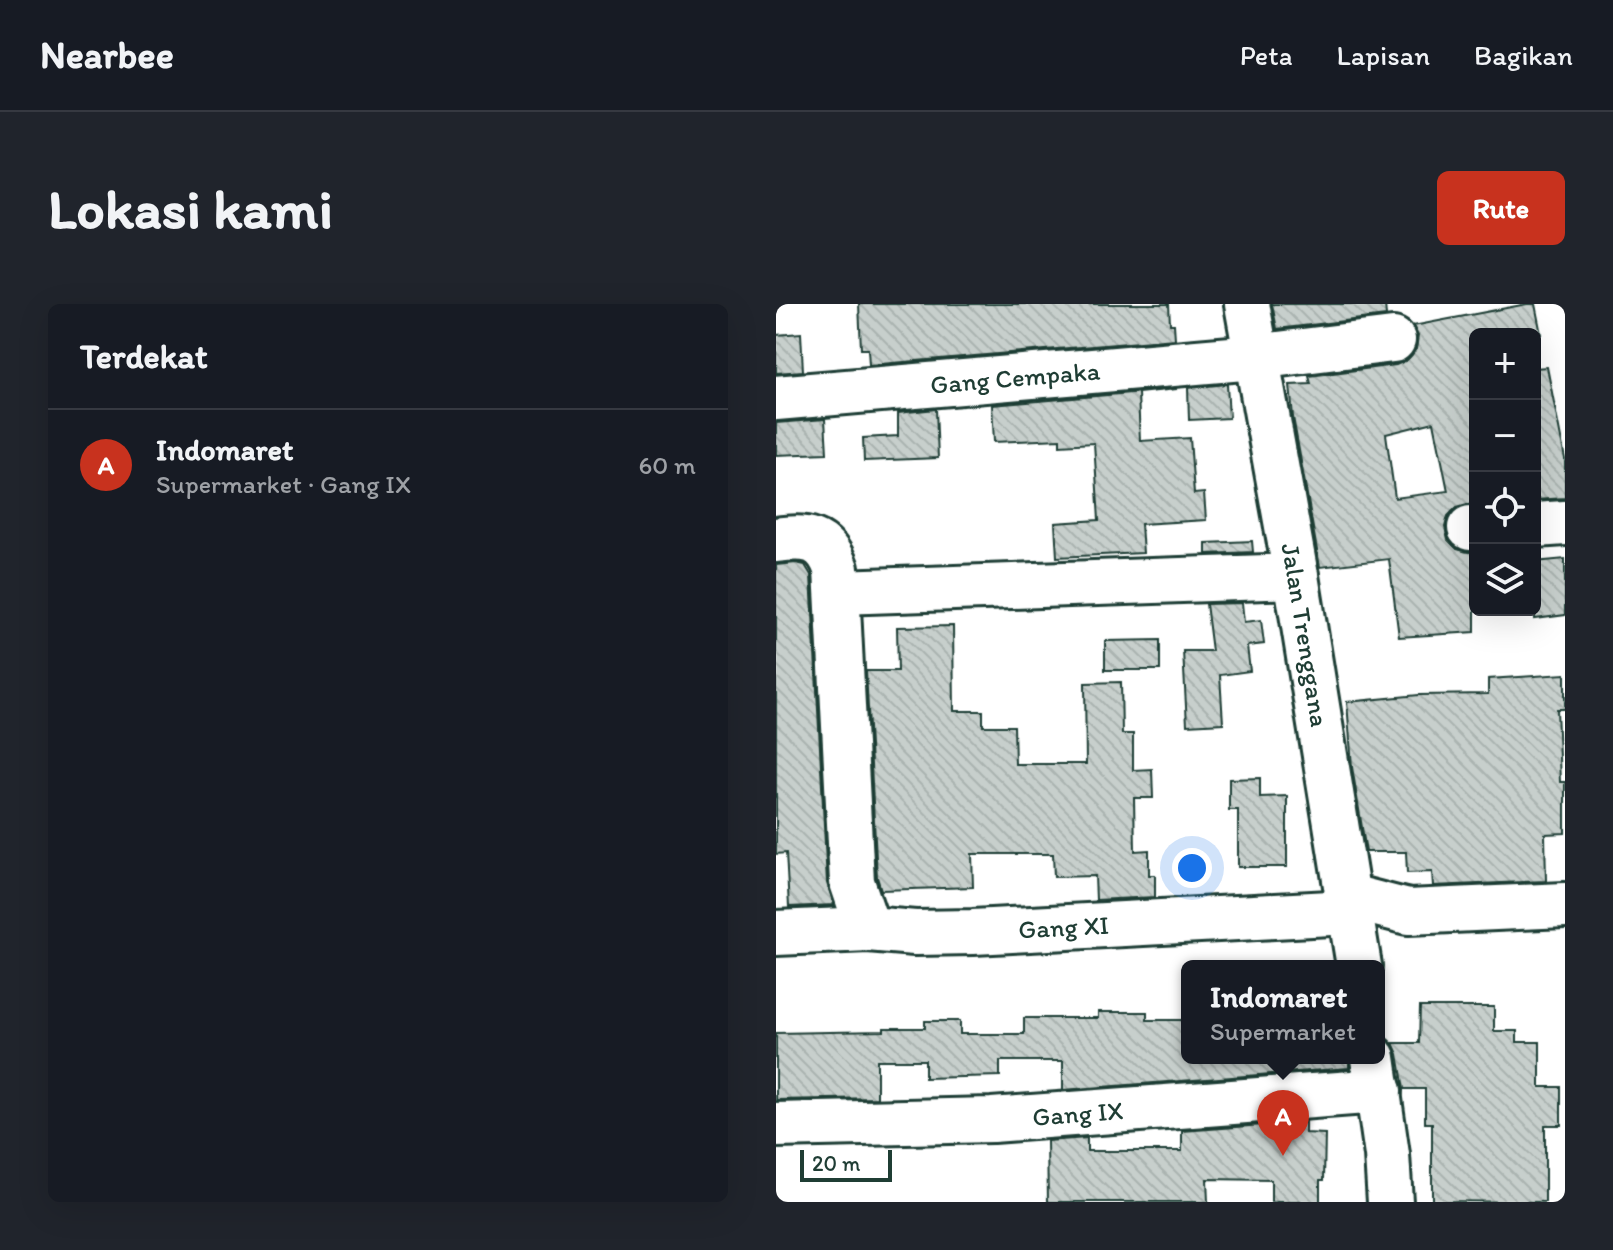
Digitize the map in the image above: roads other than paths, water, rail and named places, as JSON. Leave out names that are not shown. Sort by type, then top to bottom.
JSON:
[{"type":"street","name":"Jalan Trenggana","points":[[1247,304],[1296,576],[1352,926]]},
{"type":"street","name":"Gang Cempaka","points":[[776,398],[1255,357],[1393,340]]},
{"type":"street","points":[[1541,525],[1565,523]]},
{"type":"street","points":[[776,540],[804,538],[819,543],[830,554],[839,592],[852,882],[868,929]]},
{"type":"street","points":[[839,592],[1296,576]]},
{"type":"street","name":"Gang XI","points":[[776,933],[868,929],[915,933],[1352,926],[1408,912],[1565,905]]},
{"type":"street","points":[[1376,1074],[1390,1202]]},
{"type":"street","name":"Gang IX","points":[[776,1125],[992,1120],[1376,1074]]},
{"type":"place","name":"Indomaret","points":[[1283,1156]]}]
